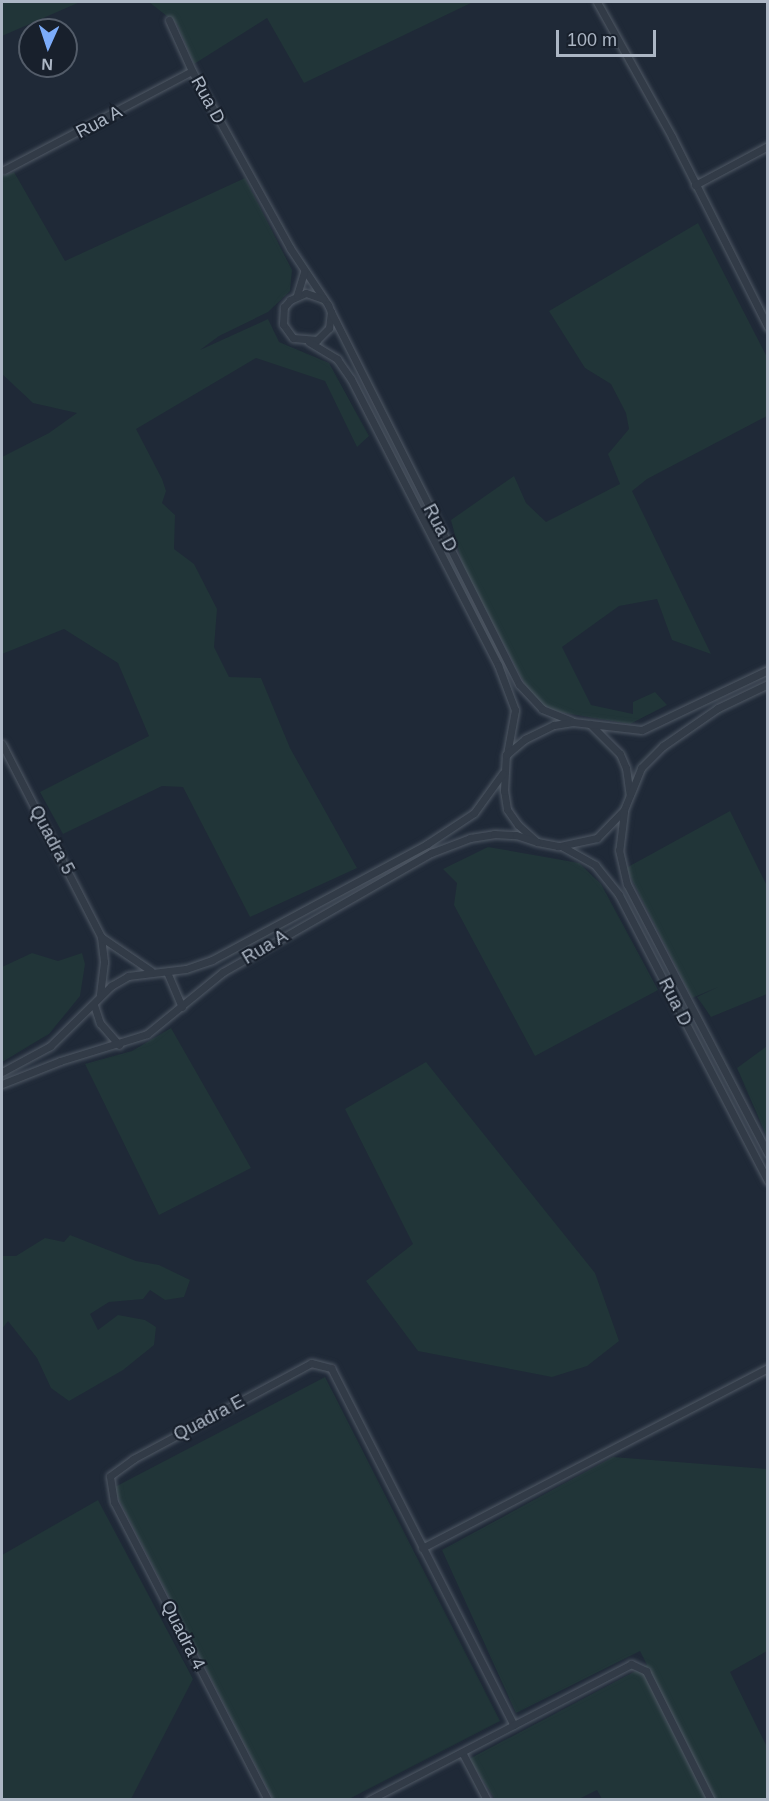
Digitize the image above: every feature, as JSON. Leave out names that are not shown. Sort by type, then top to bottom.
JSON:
[{"type":"street","points":[[597,2],[768,327]]},
{"type":"street","name":"Rua D","points":[[169,20],[192,71],[304,272],[323,299]]},
{"type":"street","name":"Rua A","points":[[4,170],[192,71]]},
{"type":"street","points":[[695,185],[768,146]]},
{"type":"street","points":[[297,295],[304,272]]},
{"type":"street","points":[[306,293],[323,299],[331,312],[324,335],[309,342],[292,338],[283,324],[284,307],[297,295],[306,293]]},
{"type":"street","name":"Rua D","points":[[331,312],[420,491],[527,696],[542,709],[573,722]]},
{"type":"street","name":"Rua D","points":[[309,342],[337,359],[351,379],[511,694],[514,732],[506,755]]},
{"type":"street","points":[[412,497],[420,491]]},
{"type":"street","points":[[768,670],[642,730],[573,722],[536,732],[506,755],[503,772],[507,809],[518,825],[537,842],[558,846],[597,837],[624,810],[641,768],[663,746],[718,708],[768,684]]},
{"type":"street","points":[[590,724],[620,753],[630,795]]},
{"type":"street","name":"Quadra 5","points":[[2,744],[101,938],[104,962],[100,997]]},
{"type":"street","name":"Rua A","points":[[2,1072],[50,1046],[100,997],[128,976],[167,972],[213,960],[463,822],[474,813],[503,772]]},
{"type":"street","name":"Rua D","points":[[624,810],[619,850],[627,884],[768,1154]]},
{"type":"street","name":"Rua A","points":[[2,1084],[60,1060],[119,1045],[161,1025],[224,972],[431,853],[470,838],[516,835],[537,842]]},
{"type":"street","name":"Rua D","points":[[558,846],[574,850],[595,865],[619,895],[768,1181]]},
{"type":"street","points":[[366,876],[372,885]]},
{"type":"street","name":"Quadra 5","points":[[101,938],[152,972]]},
{"type":"street","points":[[167,972],[182,1007]]},
{"type":"street","points":[[94,1005],[100,1023],[119,1045]]},
{"type":"street","points":[[726,1101],[736,1095]]},
{"type":"street","name":"Quadra E","points":[[116,1470],[304,1368],[322,1363],[331,1368],[422,1548]]},
{"type":"street","points":[[514,1725],[422,1548],[768,1368]]},
{"type":"street","name":"Quadra 4","points":[[116,1470],[110,1476],[114,1502],[268,1800]]},
{"type":"street","points":[[369,1800],[463,1754],[631,1664],[638,1665],[646,1671],[711,1800]]},
{"type":"street","points":[[463,1754],[487,1800]]},
{"type":"green space","points":[[2,2],[80,2],[43,18],[18,18],[18,29],[2,36]]},
{"type":"green space","points":[[149,2],[473,2],[304,83],[267,18],[194,64],[177,24]]},
{"type":"green space","points":[[14,172],[65,261],[245,178],[292,270],[290,291],[268,312],[219,336],[200,350],[268,319],[279,342],[329,363],[369,436],[357,447],[325,381],[256,358],[136,429],[162,479],[166,491],[162,503],[175,515],[174,549],[194,564],[217,609],[214,647],[229,677],[261,678],[290,748],[357,868],[250,917],[183,787],[162,786],[63,834],[40,792],[149,736],[118,663],[64,629],[2,654],[2,457],[49,433],[77,413],[33,403],[2,374],[2,176]]},
{"type":"green space","points":[[698,223],[767,357],[767,416],[647,479],[632,491],[711,654],[672,640],[657,599],[619,606],[562,647],[591,705],[633,714],[633,702],[655,692],[667,705],[630,724],[559,712],[543,706],[528,690],[463,567],[451,520],[514,476],[526,503],[546,522],[620,484],[608,454],[629,429],[626,413],[611,384],[585,368],[549,311]]},
{"type":"green space","points":[[730,811],[767,886],[767,994],[711,1017],[697,997],[718,987],[692,998],[626,868]]},
{"type":"green space","points":[[488,847],[579,863],[601,884],[658,990],[535,1056],[454,905],[457,883],[443,869]]},
{"type":"green space","points":[[32,953],[58,961],[82,953],[85,964],[80,996],[49,1034],[2,1062],[2,967]]},
{"type":"green space","points":[[171,1028],[251,1168],[159,1215],[85,1064],[132,1051]]},
{"type":"green space","points":[[767,1046],[767,1137],[737,1068]]},
{"type":"green space","points":[[426,1062],[595,1273],[619,1341],[587,1366],[552,1377],[418,1351],[366,1281],[413,1244],[345,1109]]},
{"type":"green space","points":[[70,1235],[136,1261],[159,1265],[190,1280],[184,1297],[165,1300],[150,1290],[143,1299],[109,1302],[90,1314],[98,1330],[118,1315],[145,1320],[156,1327],[154,1345],[123,1370],[69,1401],[51,1388],[37,1358],[8,1321],[2,1329],[2,1256],[16,1256],[45,1238],[64,1242]]},
{"type":"green space","points":[[325,1377],[500,1721],[349,1799],[273,1799],[113,1488]]},
{"type":"green space","points":[[613,1457],[767,1469],[767,1651],[730,1672],[767,1747],[767,1799],[602,1799],[597,1790],[579,1799],[495,1799],[469,1759],[647,1665],[640,1651],[516,1713],[442,1550]]},
{"type":"green space","points":[[98,1500],[193,1679],[131,1799],[2,1799],[2,1555]]}]
